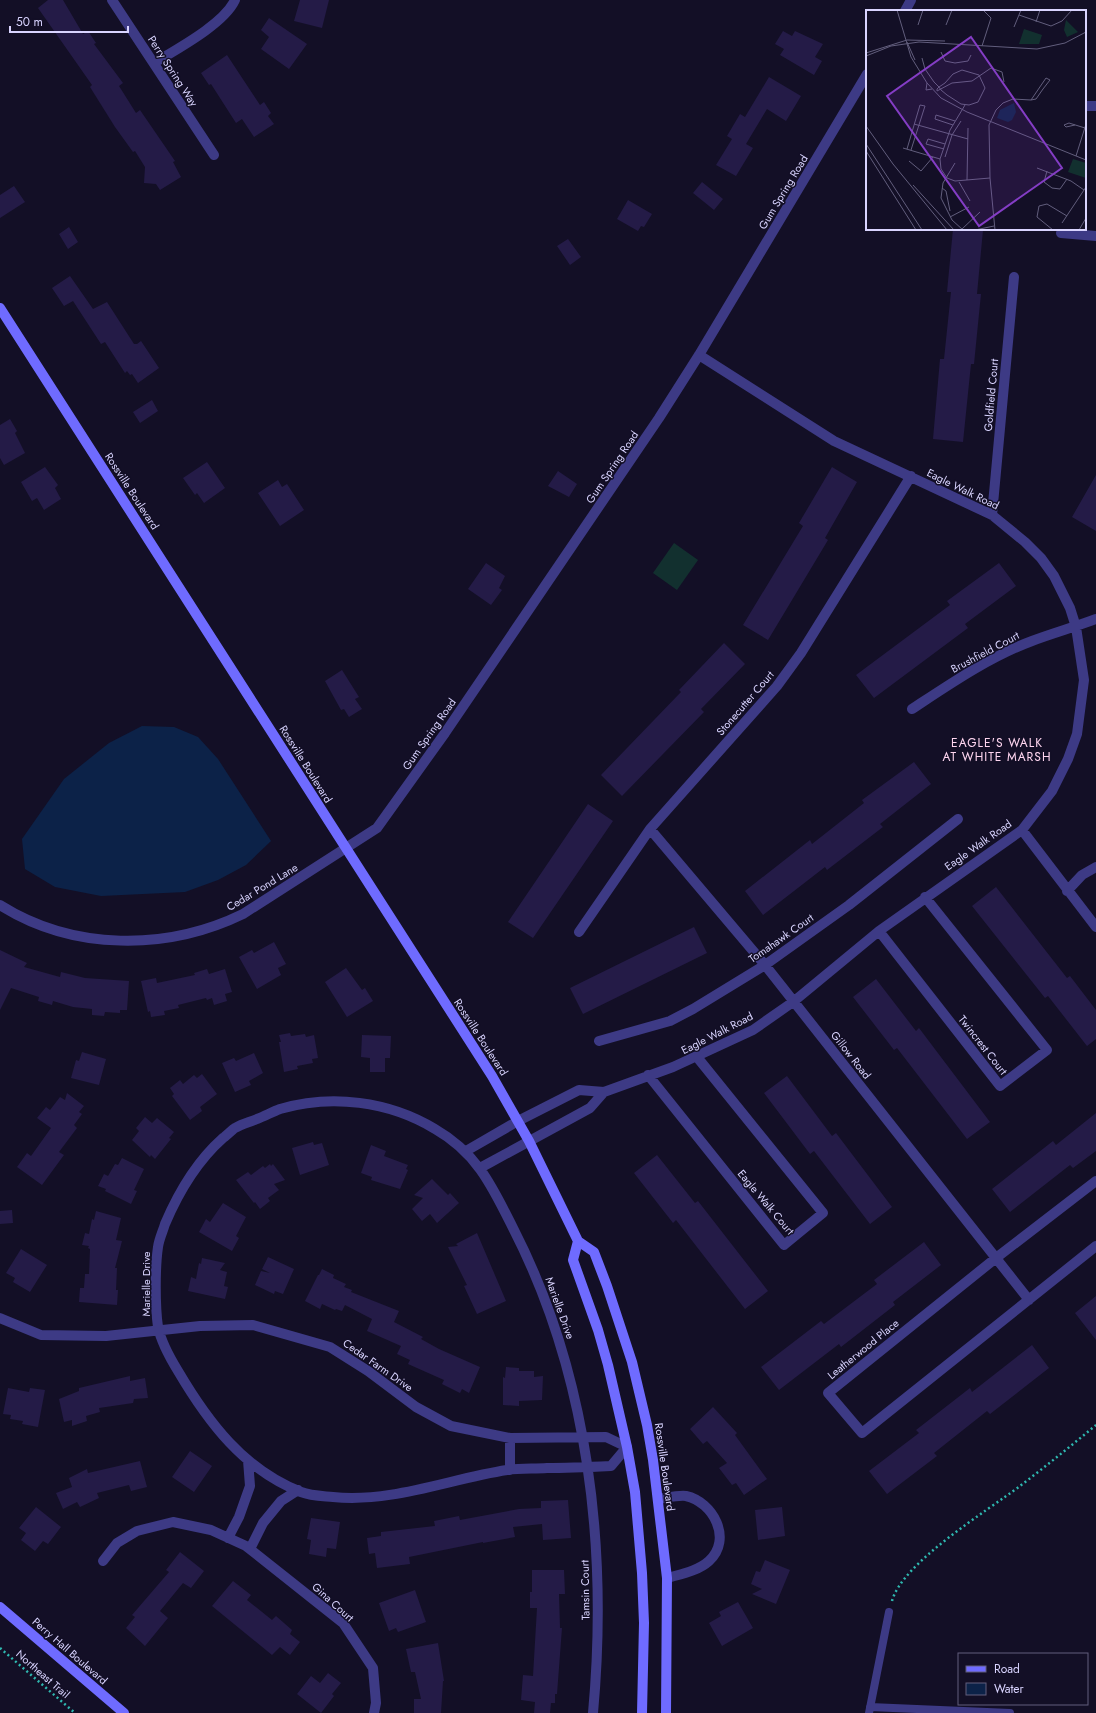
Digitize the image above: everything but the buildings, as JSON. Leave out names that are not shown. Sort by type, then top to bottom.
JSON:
[{"type":"main road","name":"Rossville Boulevard","points":[[0,308],[492,1076],[530,1141],[578,1241],[594,1252],[632,1362],[646,1419],[658,1499],[666,1578],[666,1713]]},
{"type":"main road","points":[[578,1241],[573,1260],[602,1344],[628,1447],[636,1500],[642,1573],[644,1623],[642,1713]]},
{"type":"main road","name":"Perry Hall Boulevard","points":[[0,1607],[124,1713]]},
{"type":"street","name":"Perry Spring Way","points":[[112,0],[214,155]]},
{"type":"street","points":[[154,63],[204,31],[221,17],[235,0]]},
{"type":"street","points":[[906,10],[911,0]]},
{"type":"street","name":"Gum Spring Road","points":[[346,849],[377,828],[441,739],[612,489],[699,355],[866,76]]},
{"type":"street","points":[[1061,233],[1096,236]]},
{"type":"street","name":"Goldfield Court","points":[[992,514],[1014,277]]},
{"type":"street","name":"Eagle Walk Road","points":[[518,1121],[579,1090],[604,1092],[648,1075],[673,1068],[697,1058],[753,1030],[793,1002],[879,931],[925,897],[1022,830],[1052,791],[1068,759],[1077,734],[1084,680],[1076,627],[1054,576],[1025,542],[992,514],[834,440],[699,355]]},
{"type":"street","name":"Stonecutter Court","points":[[579,932],[650,829],[777,686],[801,653],[911,476]]},
{"type":"street","name":"Brushfield Court","points":[[912,709],[959,678],[999,656],[1032,641],[1096,619]]},
{"type":"street","name":"Tomahawk Court","points":[[599,1041],[670,1021],[693,1009],[765,965],[848,906],[958,819]]},
{"type":"street","name":"Gillow Road","points":[[650,829],[765,965],[1029,1300]]},
{"type":"street","points":[[1022,830],[1096,928]]},
{"type":"street","name":"Cedar Pond Lane","points":[[0,905],[35,923],[62,932],[90,938],[120,941],[150,940],[178,936],[224,923],[243,914],[346,849]]},
{"type":"street","points":[[1067,890],[1082,875],[1096,867]]},
{"type":"street","name":"Twincrest Court","points":[[879,931],[1000,1086],[1047,1050],[925,897]]},
{"type":"street","name":"Eagle Walk Court","points":[[648,1075],[784,1245],[823,1214],[697,1058]]},
{"type":"street","name":"Eagle Walk Road","points":[[530,1141],[590,1108],[604,1092]]},
{"type":"street","name":"Marielle Drive","points":[[158,1330],[156,1282],[158,1243],[174,1202],[188,1177],[209,1150],[234,1128],[280,1109],[329,1101],[379,1105],[433,1127],[466,1151],[480,1168],[494,1192],[532,1264],[564,1354],[584,1438],[586,1467]]},
{"type":"street","points":[[466,1151],[518,1121]]},
{"type":"street","points":[[480,1168],[530,1141]]},
{"type":"street","name":"Leatherwood Place","points":[[1096,1181],[996,1258],[828,1393],[862,1433],[1096,1246]]},
{"type":"street","name":"Cedar Farm Drive","points":[[0,1318],[41,1335],[106,1336],[200,1326],[253,1325],[330,1347],[368,1372],[416,1407],[451,1426],[510,1438],[606,1437],[628,1447]]},
{"type":"street","points":[[158,1330],[174,1364],[198,1406],[234,1448],[272,1478],[303,1493],[356,1499],[386,1497],[510,1470],[611,1466],[628,1447]]},
{"type":"street","points":[[510,1438],[510,1470]]},
{"type":"street","points":[[228,1538],[239,1517],[250,1486],[248,1460]]},
{"type":"street","name":"Tamsin Court","points":[[586,1467],[596,1542],[598,1598],[597,1675],[593,1713]]},
{"type":"street","points":[[250,1549],[263,1523],[281,1501],[298,1490]]},
{"type":"street","points":[[658,1499],[685,1496],[697,1500],[707,1508],[715,1518],[719,1529],[719,1540],[716,1550],[710,1560],[691,1571],[666,1578]]},
{"type":"street","name":"Gina Court","points":[[103,1561],[117,1543],[137,1531],[173,1522],[211,1530],[250,1549],[343,1623],[373,1668],[376,1703],[374,1713]]},
{"type":"lane","points":[[889,1612],[870,1710],[1010,1713]]},
{"type":"path","points":[[889,1612],[893,1598],[916,1565],[947,1539],[1020,1486],[1096,1425]]},
{"type":"path","name":"Northeast Trail","points":[[0,1648],[75,1713]]},
{"type":"green space","points":[[674,543],[698,560],[677,590],[653,573]]},
{"type":"water","points":[[142,726],[174,727],[198,737],[218,759],[271,841],[246,865],[218,880],[185,892],[101,896],[55,887],[25,869],[22,839],[64,779],[109,743]]},
{"type":"district","name":"EAGLE'S WALK AT WHITE MARSH","points":[[997,750]]}]
